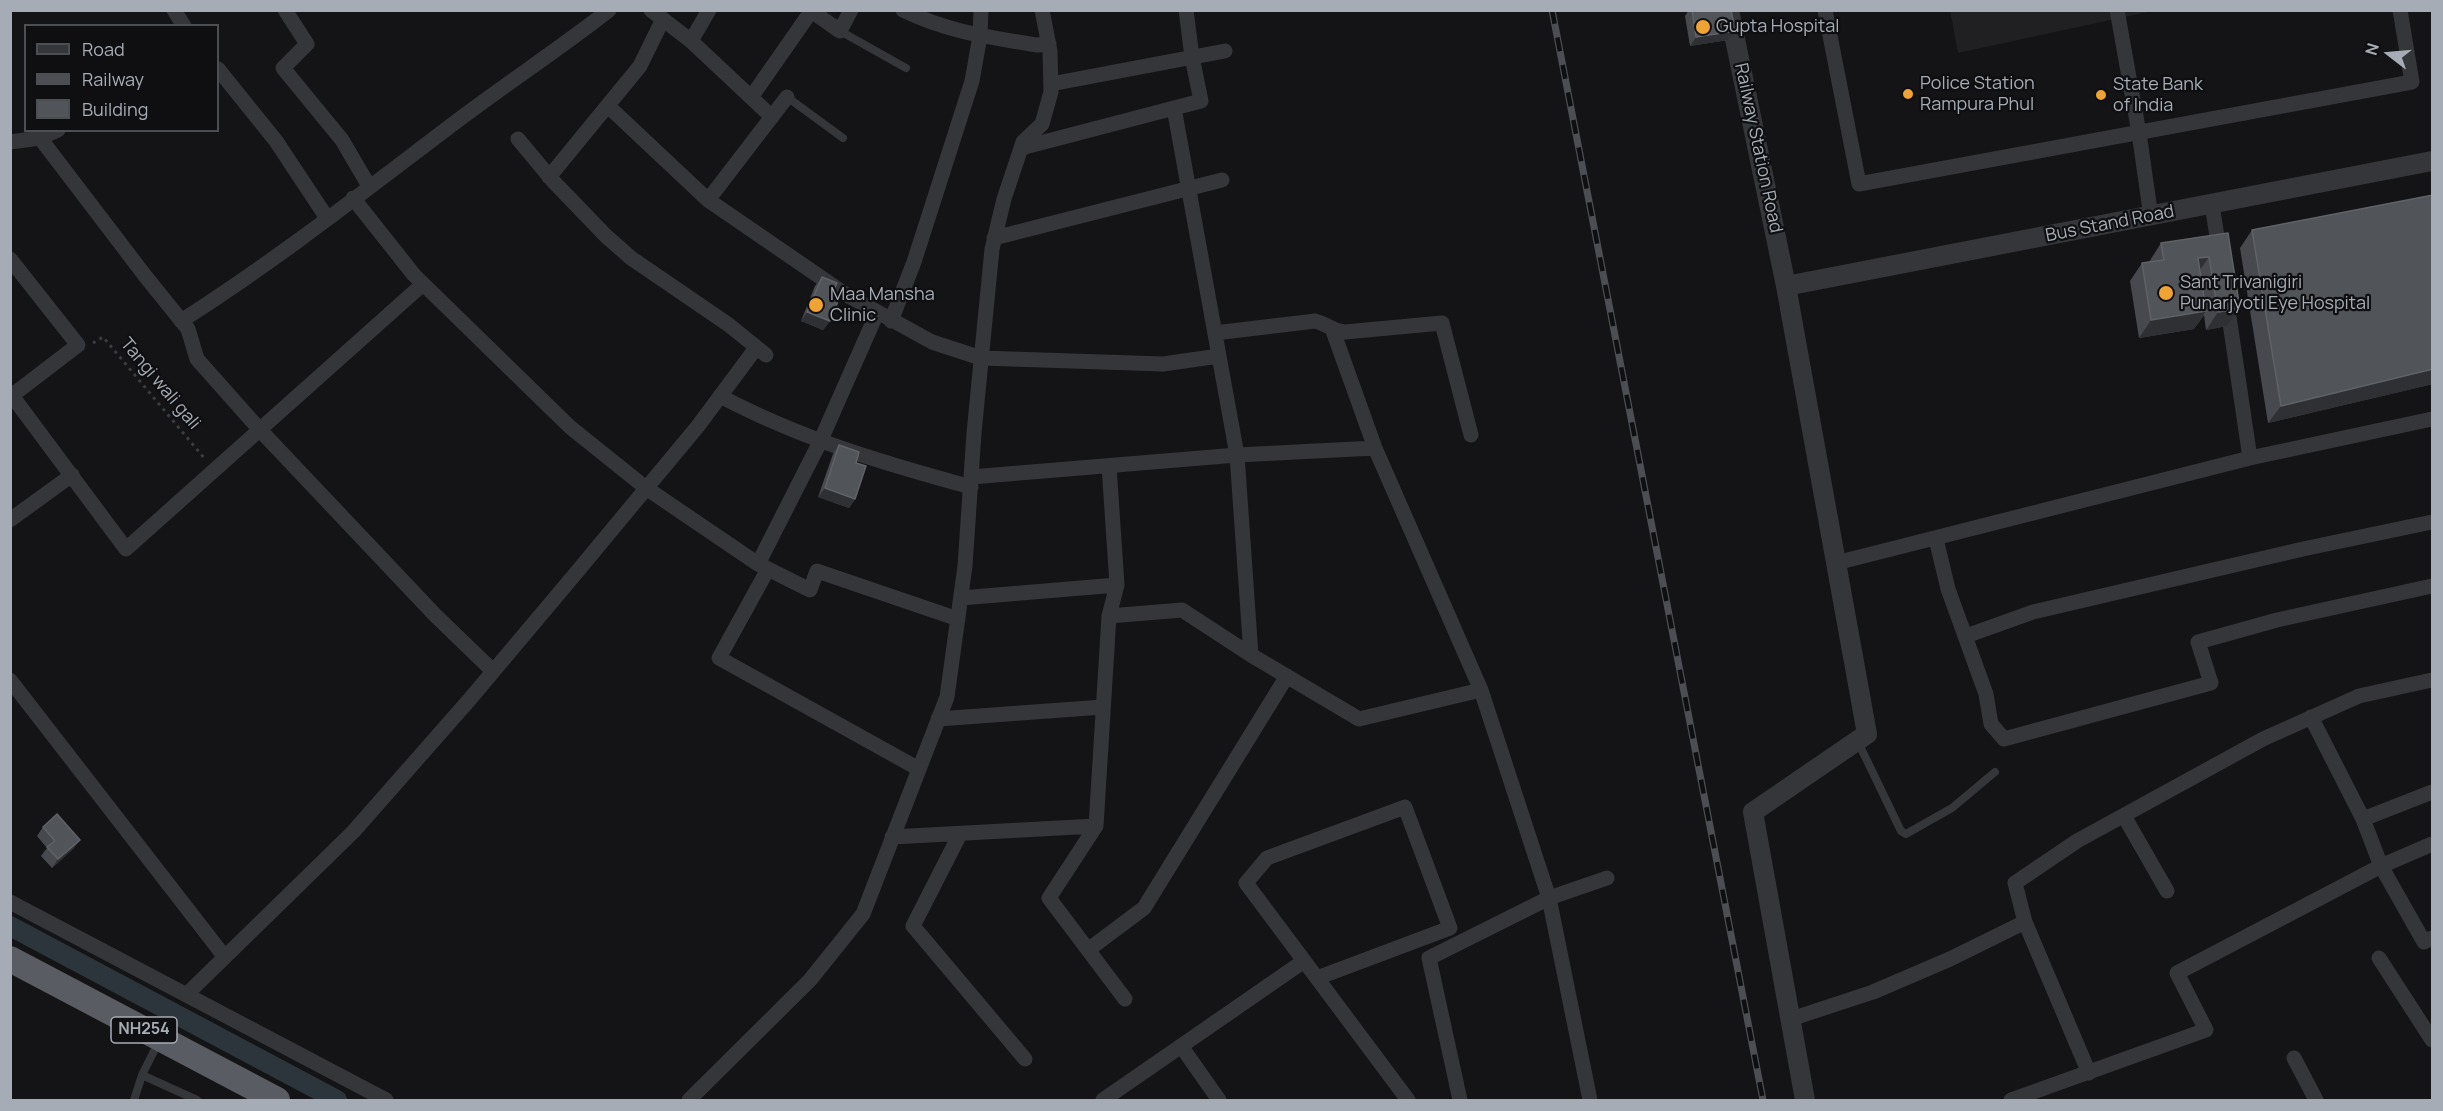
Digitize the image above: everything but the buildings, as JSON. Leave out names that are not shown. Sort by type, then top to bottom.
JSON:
[{"type":"highway","name":"NH254","points":[[10,959],[277,1101]]},
{"type":"street","points":[[174,10],[183,24]]},
{"type":"street","points":[[285,10],[307,44],[283,68],[342,140],[369,186]]},
{"type":"street","points":[[181,321],[274,260],[369,186],[572,40],[609,10]]},
{"type":"street","points":[[691,41],[709,10]]},
{"type":"street","points":[[752,96],[811,11],[840,31],[851,10]]},
{"type":"street","points":[[903,10],[936,25],[980,36],[1037,45],[1049,44]]},
{"type":"street","points":[[919,769],[719,658],[820,442],[914,262],[972,81],[980,36],[981,10]]},
{"type":"street","points":[[689,1101],[810,980],[863,914],[946,697],[965,566],[981,358],[994,238],[1023,142],[1042,124],[1051,92],[1049,44],[1042,10]]},
{"type":"street","points":[[1021,148],[1201,101],[1186,10]]},
{"type":"street","name":"Railway Station Road","points":[[1729,10],[1786,286],[1868,734],[1857,741]]},
{"type":"street","points":[[1825,10],[1859,184],[2412,81],[2400,10]]},
{"type":"street","points":[[2117,10],[2151,217]]},
{"type":"street","points":[[549,177],[640,66],[657,15],[691,41],[772,117]]},
{"type":"street","points":[[1051,84],[1225,51]]},
{"type":"street","points":[[219,70],[276,141],[327,218]]},
{"type":"street","points":[[708,200],[787,97]]},
{"type":"street","points":[[608,106],[708,200],[845,294],[932,342],[981,358],[1162,364],[1219,356]]},
{"type":"street","points":[[1174,108],[1237,455],[1251,655]]},
{"type":"street","points":[[10,142],[40,138],[54,132]]},
{"type":"street","points":[[40,138],[188,329],[198,359],[260,430],[435,615],[493,671]]},
{"type":"street","points":[[186,995],[353,832],[493,671],[720,396],[761,351],[729,325],[631,258],[606,236],[549,177],[518,139]]},
{"type":"street","name":"Bus Stand Road","points":[[1786,286],[2433,161]]},
{"type":"street","points":[[994,238],[1222,180]]},
{"type":"street","points":[[353,198],[423,284],[570,427],[646,488],[763,566],[810,590],[817,570],[958,619]]},
{"type":"street","points":[[2212,205],[2250,458]]},
{"type":"street","points":[[10,259],[78,345],[11,395],[126,549],[423,284]]},
{"type":"street","points":[[1215,333],[1315,321],[1327,324],[1333,331],[1375,448],[1481,690],[1549,898],[1590,1101]]},
{"type":"street","points":[[1333,331],[1346,333],[1442,323],[1471,435]]},
{"type":"street","points":[[720,396],[764,419],[820,442],[890,465],[971,482],[1109,466],[1237,455],[1375,448]]},
{"type":"street","points":[[1836,563],[2250,458],[2433,419]]},
{"type":"street","points":[[1109,466],[1117,585],[1109,616],[1096,826],[1048,898],[1125,999]]},
{"type":"street","points":[[10,520],[72,475]]},
{"type":"street","points":[[1966,636],[2033,612],[2303,549],[2433,522]]},
{"type":"street","points":[[1936,539],[1948,589],[1986,694],[1991,724],[2004,739],[2211,683],[2198,642],[2277,620],[2433,586]]},
{"type":"street","points":[[961,598],[1117,585]]},
{"type":"street","points":[[1109,616],[1182,610],[1251,655],[1359,719],[1481,690]]},
{"type":"street","points":[[1088,950],[1144,908],[1287,676]]},
{"type":"street","points":[[10,680],[224,956]]},
{"type":"street","points":[[2090,1073],[2025,922],[2015,883],[2077,841],[2263,739],[2359,696],[2433,680]]},
{"type":"street","points":[[938,719],[1103,707]]},
{"type":"street","points":[[2311,717],[2363,819],[2381,866],[2424,942],[2433,938]]},
{"type":"street","points":[[1805,1101],[1753,812],[1857,741]]},
{"type":"street","points":[[2363,819],[2433,792]]},
{"type":"street","points":[[1317,978],[1450,928],[1405,807],[1267,858],[1246,882],[1304,961],[1408,1101]]},
{"type":"street","points":[[2124,816],[2167,891]]},
{"type":"street","points":[[892,837],[1096,826]]},
{"type":"street","points":[[960,834],[914,926],[1025,1059]]},
{"type":"street","points":[[2011,1101],[2206,1030],[2177,973],[2381,866],[2433,844]]},
{"type":"street","points":[[1460,1101],[1429,958],[1549,898],[1607,878]]},
{"type":"street","points":[[10,902],[386,1101]]},
{"type":"street","points":[[1791,1019],[1873,992],[1950,959],[2025,922]]},
{"type":"street","points":[[2379,958],[2433,1040]]},
{"type":"street","points":[[1102,1101],[1304,961]]},
{"type":"street","points":[[1181,1046],[1219,1101]]},
{"type":"street","points":[[2294,1058],[2316,1101]]},
{"type":"lane","points":[[840,31],[906,68]]},
{"type":"lane","points":[[787,97],[843,138]]},
{"type":"lane","points":[[1857,741],[1901,831],[1906,834],[1952,808],[1995,772]]},
{"type":"lane","points":[[134,1101],[142,1074],[160,1038]]},
{"type":"lane","points":[[142,1074],[197,1101]]},
{"type":"path","name":"Tangi wali gali","points":[[78,345],[86,347],[103,337],[214,470]]},
{"type":"shaded area","points":[[1950,10],[2152,11],[1958,53]]},
{"type":"waterway","points":[[10,926],[337,1100]]},
{"type":"railway","points":[[1552,10],[1763,1100]]},
{"type":"place","name":"Gupta Hospital","points":[[1703,27]]},
{"type":"place","name":"Police Station Rampura Phul","points":[[1908,94]]},
{"type":"place","name":"State Bank of India","points":[[2101,95]]},
{"type":"place","name":"Sant Trivanigiri Punarjyoti Eye Hospital","points":[[2166,293]]},
{"type":"place","name":"Maa Mansha Clinic","points":[[816,305]]}]
